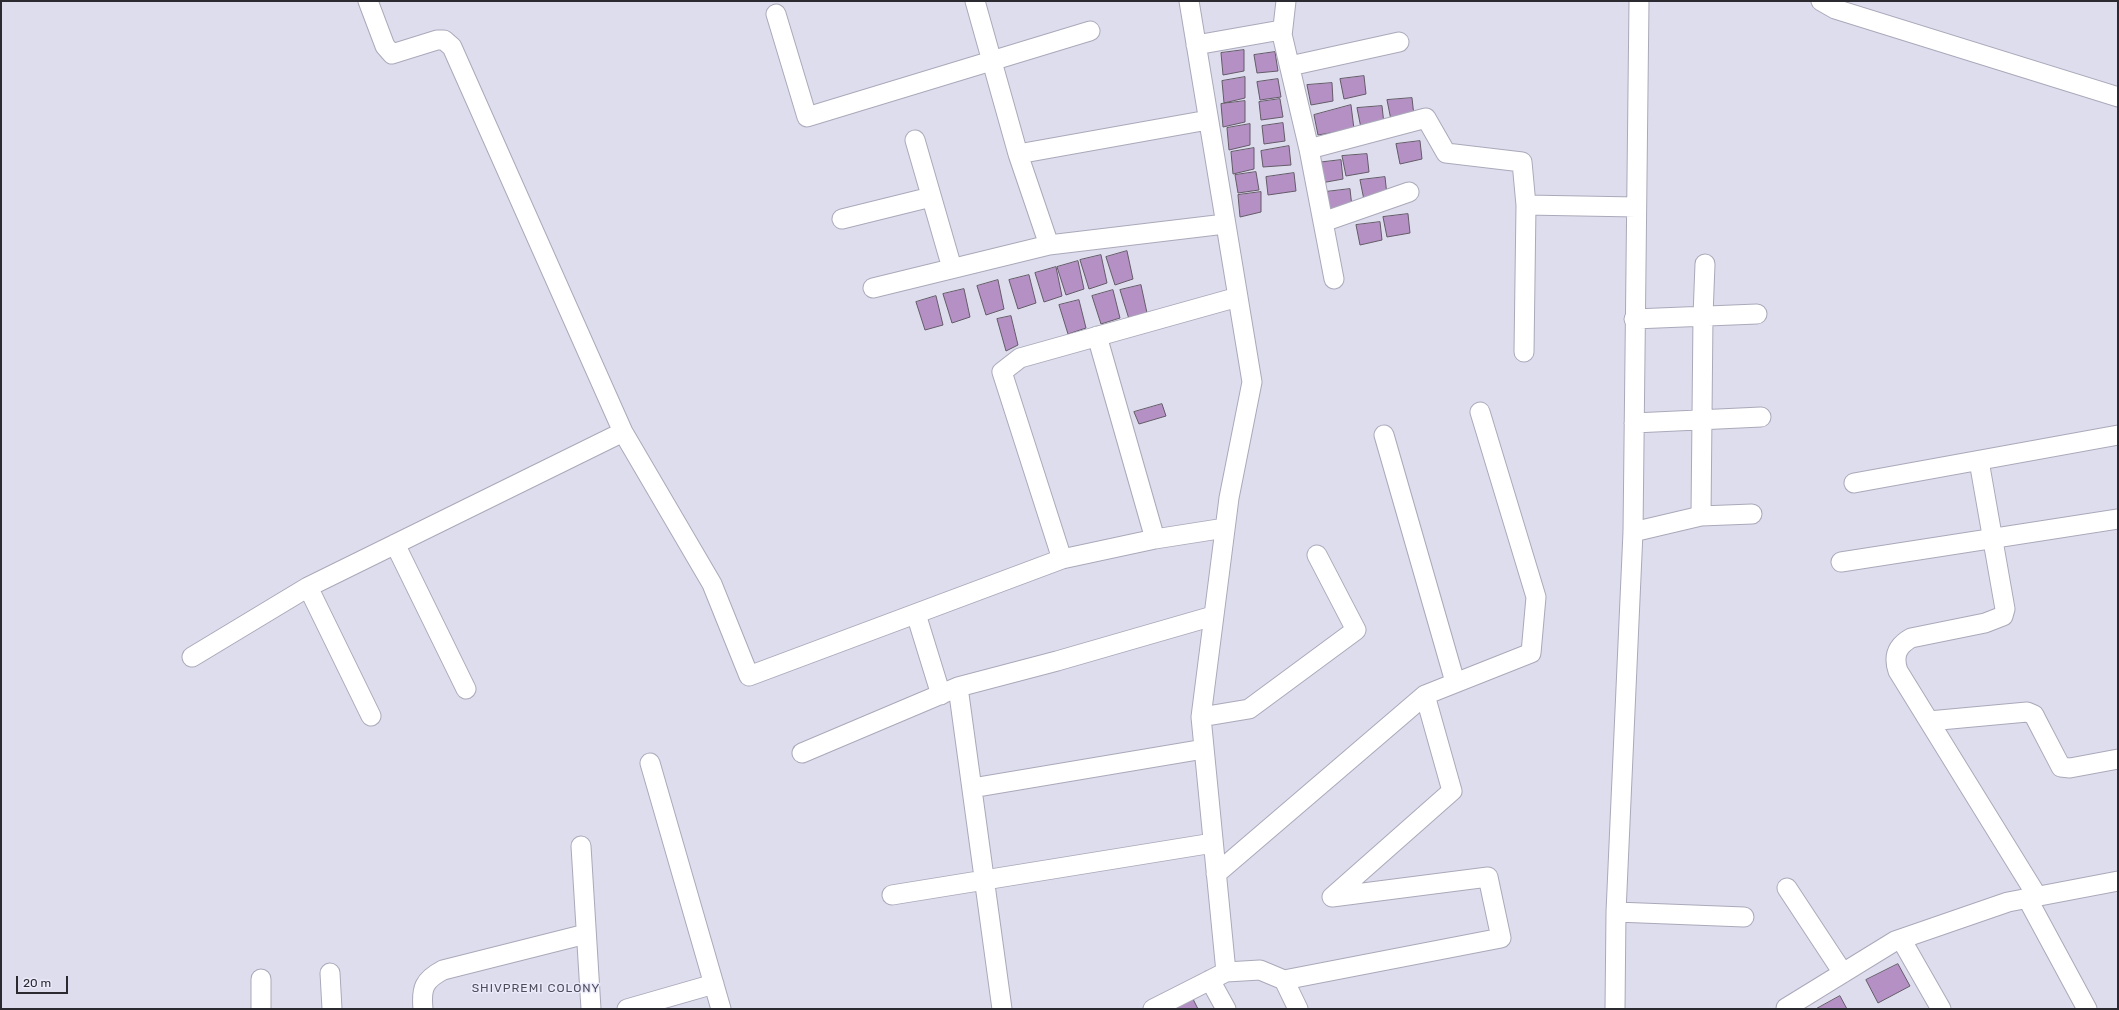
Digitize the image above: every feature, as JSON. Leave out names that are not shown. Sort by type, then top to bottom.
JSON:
[{"type":"street","points":[[368,1],[386,46],[392,54],[437,40],[444,40],[452,47],[624,432],[712,584],[749,676],[1062,559],[1155,539],[1225,528]]},
{"type":"street","points":[[975,1],[1018,154],[1049,245]]},
{"type":"street","points":[[1189,1],[1252,382],[1229,498],[1201,717],[1216,874],[1218,976],[1226,1009]]},
{"type":"street","points":[[1282,36],[1286,1]]},
{"type":"street","points":[[1614,1009],[1616,912],[1633,532],[1634,319],[1639,1]]},
{"type":"street","points":[[1821,1],[1835,9],[2118,97]]},
{"type":"street","points":[[776,14],[807,117],[1090,31]]},
{"type":"street","points":[[1196,46],[1281,30],[1309,149],[1334,279]]},
{"type":"street","points":[[1290,66],[1399,42]]},
{"type":"street","points":[[1309,149],[1426,118],[1446,153],[1522,162],[1526,205],[1524,352]]},
{"type":"street","points":[[1018,154],[1208,120]]},
{"type":"street","points":[[915,140],[952,268]]},
{"type":"street","points":[[1323,222],[1410,192]]},
{"type":"street","points":[[842,219],[931,197]]},
{"type":"street","points":[[1526,205],[1636,207]]},
{"type":"street","points":[[872,288],[1049,245],[1225,224]]},
{"type":"street","points":[[1701,516],[1705,264]]},
{"type":"street","points":[[1062,559],[1002,372],[1020,358],[1238,297]]},
{"type":"street","points":[[1634,319],[1757,314]]},
{"type":"street","points":[[1097,336],[1155,539]]},
{"type":"street","points":[[1216,874],[1425,695],[1531,653],[1536,597],[1480,412]]},
{"type":"street","points":[[1634,423],[1761,417]]},
{"type":"street","points":[[192,657],[308,587],[624,432]]},
{"type":"street","points":[[1384,435],[1455,682]]},
{"type":"street","points":[[1854,483],[2118,435]]},
{"type":"street","points":[[1979,461],[1994,538],[2005,609],[2003,616],[1985,623],[1911,638],[1902,643],[1896,652],[1896,663],[1898,671],[2032,897],[2086,1009]]},
{"type":"street","points":[[1633,532],[1701,516],[1752,514]]},
{"type":"street","points":[[1841,562],[2118,519]]},
{"type":"street","points":[[394,544],[466,689]]},
{"type":"street","points":[[1201,717],[1249,709],[1356,630],[1317,555]]},
{"type":"street","points":[[308,587],[371,716]]},
{"type":"street","points":[[916,614],[949,691],[972,788],[1002,1009]]},
{"type":"street","points":[[802,753],[949,691],[1213,616]]},
{"type":"street","points":[[1153,1009],[1218,976],[1260,970],[1284,980],[1501,938],[1488,877],[1332,897],[1452,791],[1425,695]]},
{"type":"street","points":[[1929,721],[2027,712],[2034,715],[2061,767],[2070,768],[2118,759]]},
{"type":"street","points":[[972,788],[1204,750]]},
{"type":"street","points":[[650,763],[721,1009]]},
{"type":"street","points":[[892,895],[1213,843]]},
{"type":"street","points":[[580,846],[591,1009]]},
{"type":"street","points":[[1785,1009],[1902,939],[2008,902],[2118,881]]},
{"type":"street","points":[[1787,888],[1843,973]]},
{"type":"street","points":[[1616,912],[1744,917]]},
{"type":"street","points":[[423,1009],[421,996],[424,985],[431,976],[443,970],[586,934]]},
{"type":"street","points":[[1902,939],[1941,1009]]},
{"type":"street","points":[[330,973],[332,1009]]},
{"type":"street","points":[[261,979],[261,1009]]},
{"type":"street","points":[[1284,980],[1298,1009]]},
{"type":"street","points":[[627,1009],[714,984]]},
{"type":"building","points":[[1244,50],[1244,71],[1223,75],[1221,53]]},
{"type":"building","points":[[1275,52],[1278,71],[1257,73],[1254,55]]},
{"type":"building","points":[[1364,76],[1366,94],[1344,99],[1340,79]]},
{"type":"building","points":[[1245,77],[1245,98],[1224,103],[1222,81]]},
{"type":"building","points":[[1278,79],[1281,97],[1260,100],[1257,82]]},
{"type":"building","points":[[1332,83],[1333,101],[1311,105],[1307,85]]},
{"type":"building","points":[[1412,98],[1414,116],[1391,120],[1387,100]]},
{"type":"building","points":[[1280,99],[1283,117],[1261,120],[1259,102]]},
{"type":"building","points":[[1245,101],[1245,122],[1223,127],[1221,104]]},
{"type":"building","points":[[1351,105],[1354,129],[1318,135],[1314,115]]},
{"type":"building","points":[[1382,106],[1384,124],[1361,128],[1357,108]]},
{"type":"building","points":[[1283,123],[1285,141],[1264,144],[1262,126]]},
{"type":"building","points":[[1250,124],[1250,145],[1229,150],[1227,128]]},
{"type":"building","points":[[1420,141],[1422,159],[1400,164],[1396,144]]},
{"type":"building","points":[[1289,146],[1291,165],[1263,167],[1261,151]]},
{"type":"building","points":[[1254,148],[1254,169],[1233,174],[1231,152]]},
{"type":"building","points":[[1367,154],[1369,172],[1346,176],[1342,156]]},
{"type":"building","points":[[1341,160],[1343,179],[1321,183],[1316,163]]},
{"type":"building","points":[[1256,172],[1259,190],[1238,193],[1235,175]]},
{"type":"building","points":[[1294,173],[1296,191],[1268,195],[1266,177]]},
{"type":"building","points":[[1385,177],[1387,195],[1364,200],[1360,180]]},
{"type":"building","points":[[1350,189],[1352,207],[1329,212],[1325,192]]},
{"type":"building","points":[[1261,192],[1261,212],[1240,217],[1238,195]]},
{"type":"building","points":[[1408,214],[1410,233],[1387,237],[1383,217]]},
{"type":"building","points":[[1380,222],[1382,240],[1360,245],[1356,225]]},
{"type":"building","points":[[1127,251],[1133,279],[1115,285],[1106,257]]},
{"type":"building","points":[[1101,255],[1107,283],[1089,289],[1080,260]]},
{"type":"building","points":[[1078,261],[1084,289],[1066,295],[1057,267]]},
{"type":"building","points":[[1056,267],[1062,296],[1044,302],[1035,273]]},
{"type":"building","points":[[1029,275],[1036,303],[1018,309],[1009,280]]},
{"type":"building","points":[[998,280],[1004,309],[986,315],[977,286]]},
{"type":"building","points":[[1141,285],[1147,313],[1129,319],[1120,290]]},
{"type":"building","points":[[964,289],[970,317],[952,323],[943,294]]},
{"type":"building","points":[[1113,290],[1120,318],[1101,324],[1092,296]]},
{"type":"building","points":[[936,296],[943,325],[925,330],[916,302]]},
{"type":"building","points":[[1079,300],[1086,328],[1068,334],[1059,305]]},
{"type":"building","points":[[1011,316],[1018,345],[1006,351],[997,319]]},
{"type":"building","points":[[1162,404],[1166,416],[1139,424],[1134,412]]},
{"type":"building","points":[[1898,964],[1910,986],[1878,1003],[1866,980]]},
{"type":"building","points":[[1840,996],[1847,1009],[1816,1009]]},
{"type":"building","points":[[1192,997],[1198,1009],[1171,1009]]},
{"type":"district","name":"SHIVPREMI COLONY","points":[[536,989]]}]
